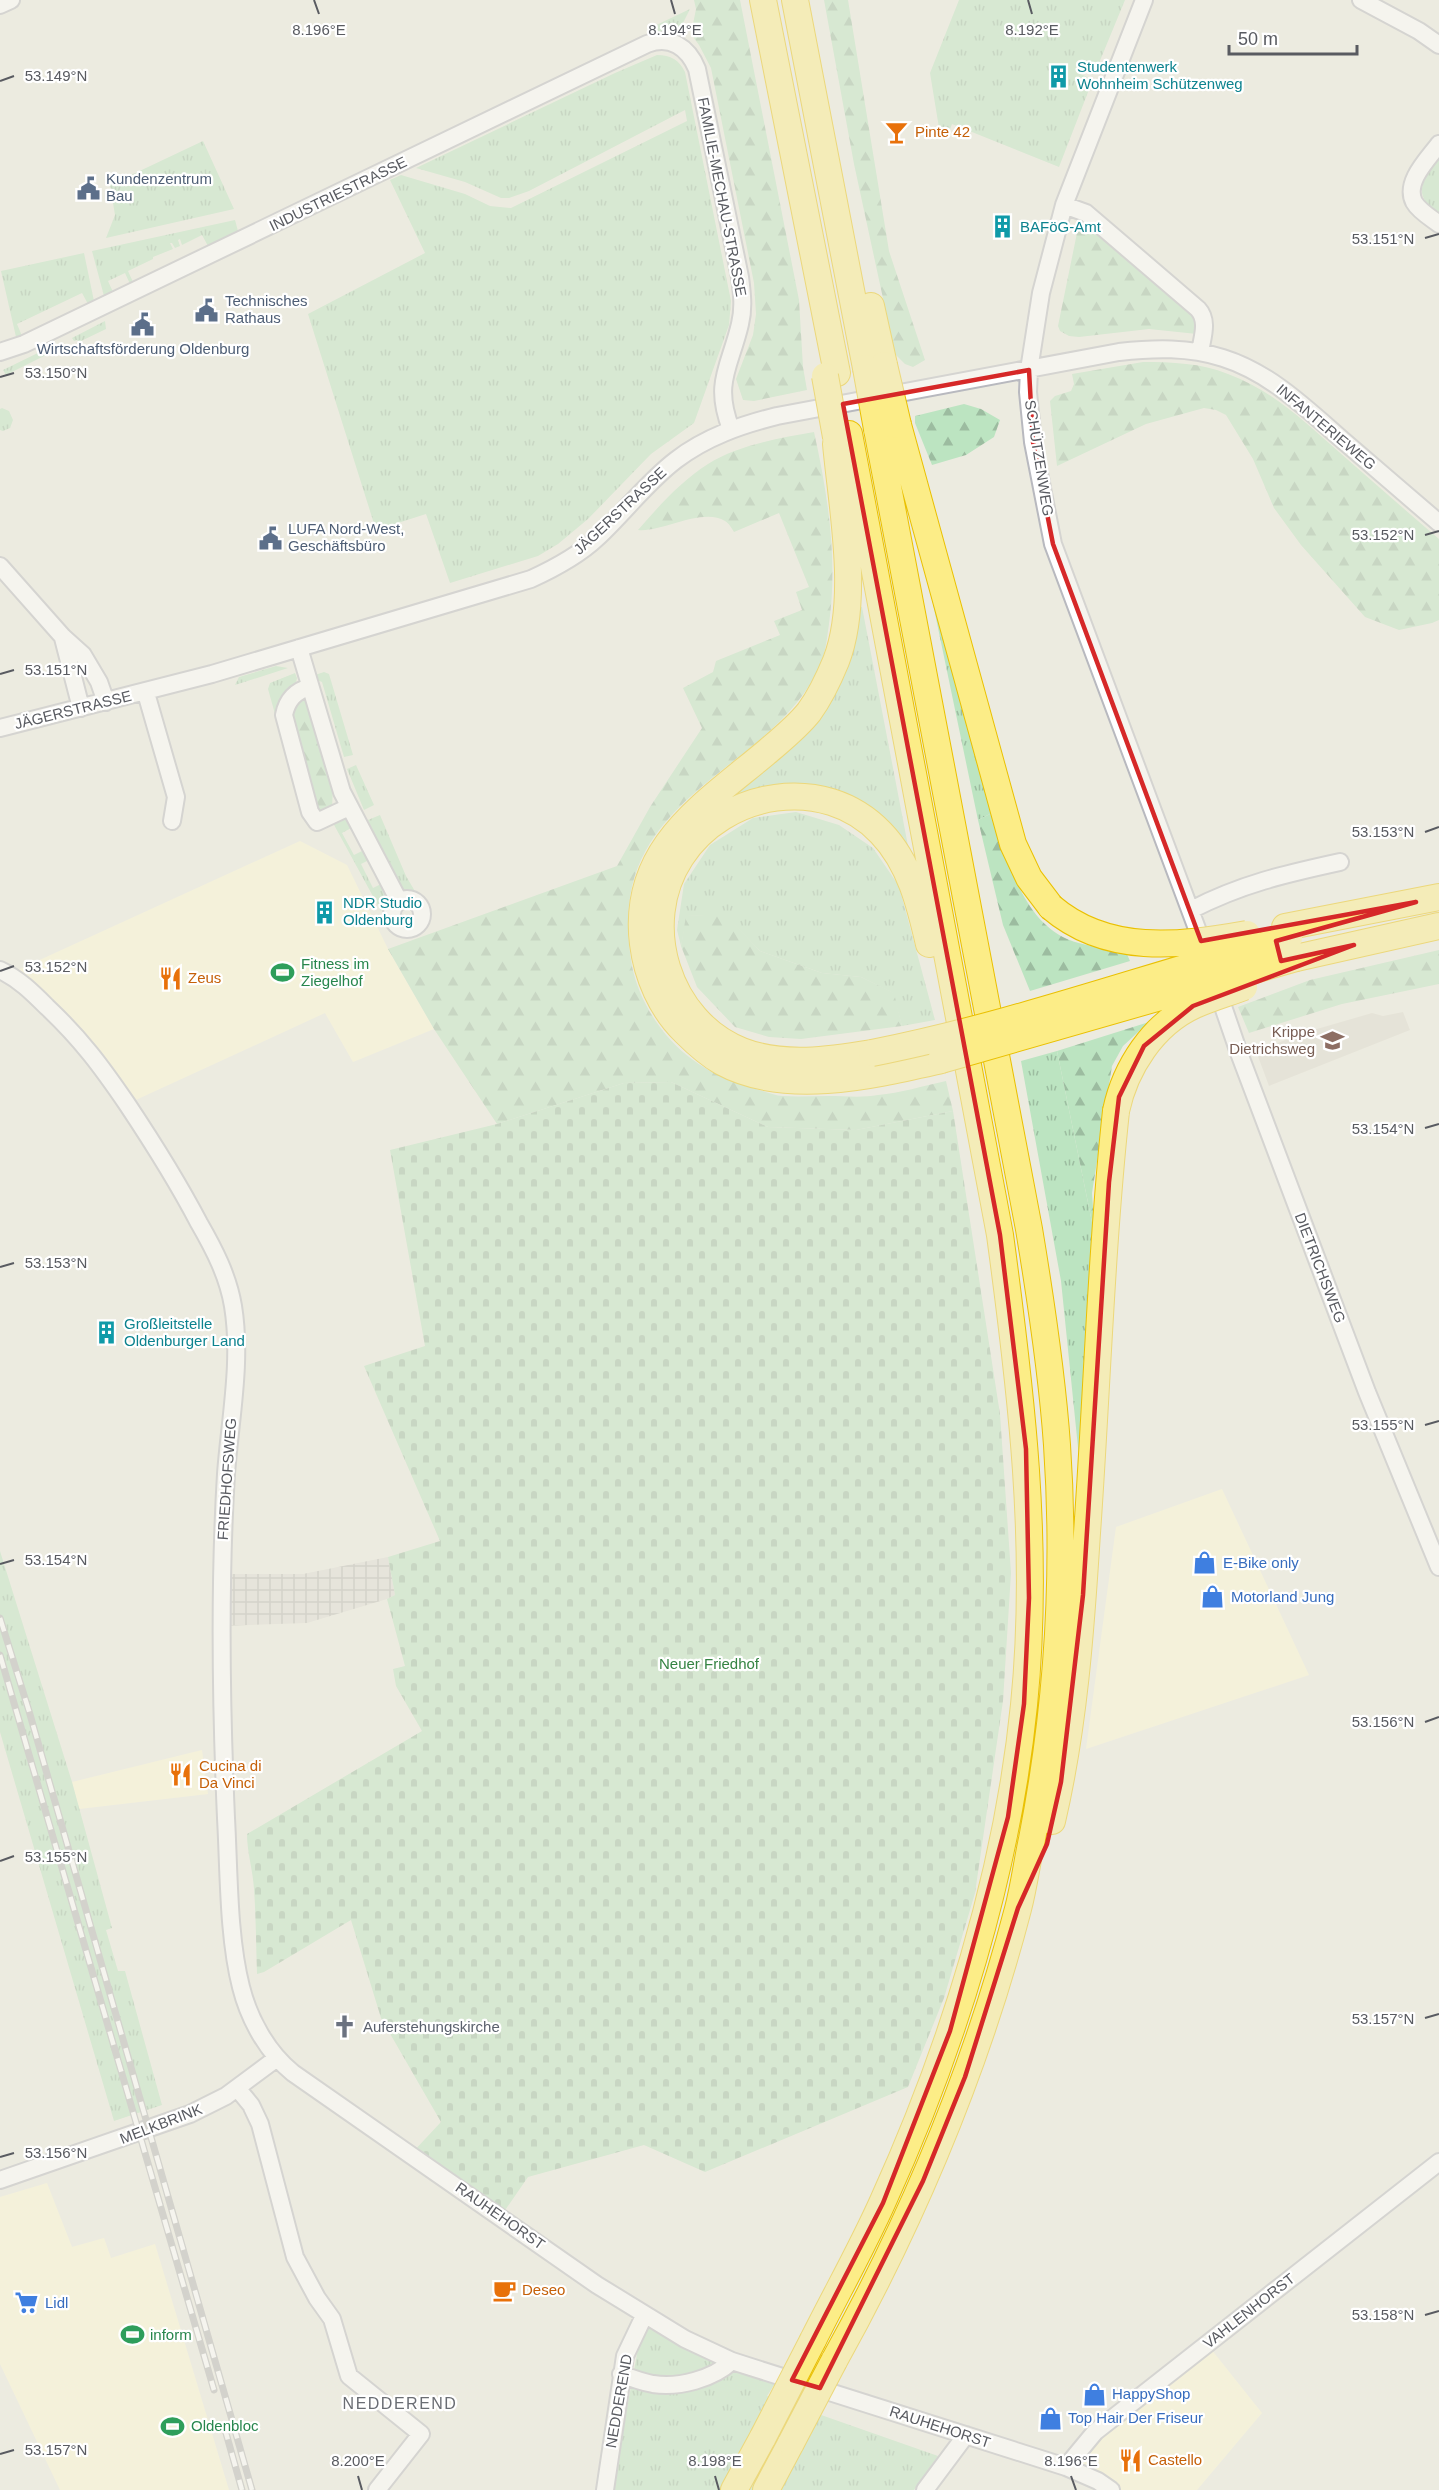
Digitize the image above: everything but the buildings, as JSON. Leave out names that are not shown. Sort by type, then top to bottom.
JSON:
[{"type":"highway","points":[[734,2490],[764,2437],[883,2203],[919,2117],[950,2031],[982,1924],[1008,1817],[1024,1704],[1029,1598],[1026,1449],[1000,1235],[842,435],[831,375],[831,340],[763,0]]},
{"type":"highway","points":[[766,2490],[900,2230],[950,2116],[980,2033],[1018,1908],[1042,1786],[1057,1637],[1060,1529],[1057,1447],[1049,1361],[1025,1206],[888,427],[875,367],[860,254],[836,215],[795,0]]},
{"type":"highway","points":[[888,427],[1013,844],[1029,878],[1051,907],[1066,921],[1084,931],[1118,940],[1292,947],[1354,945],[1439,926]]},
{"type":"highway","points":[[842,435],[849,578],[844,627],[837,659],[827,682],[809,712],[691,816],[666,843],[653,867],[646,889],[641,933],[644,958],[663,1005],[678,1026],[700,1047],[722,1062],[748,1072],[775,1078],[810,1080],[874,1064],[1202,961],[1292,947],[1427,899]]},
{"type":"highway","points":[[874,1064],[776,1059],[743,1051],[720,1039],[686,1008],[667,968],[662,944],[662,905],[668,883],[679,859],[694,838],[716,821],[739,808],[765,799],[792,795],[825,800],[854,813],[881,832],[899,855],[912,881],[938,981],[958,1016]]},
{"type":"highway","points":[[1018,1908],[1047,1844],[1061,1782],[1073,1701],[1083,1595],[1109,1182],[1116,1111],[1128,1074],[1144,1046],[1168,1022],[1292,947]]},
{"type":"street","points":[[0,5],[11,0]]},
{"type":"street","name":"SCHÜTZENWEG","points":[[1144,0],[1064,205],[1041,293],[1029,370],[1028,392],[1033,442],[1053,544],[1210,964]]},
{"type":"street","points":[[1361,0],[1419,30],[1439,45]]},
{"type":"street","name":"INDUSTRIESTRASSE","points":[[0,352],[24,344],[647,44],[661,41],[676,43]]},
{"type":"street","name":"FAMILIE-MECHAU-STRASSE","points":[[676,43],[688,53],[697,69],[741,285],[743,301],[741,324],[726,365],[722,386],[724,411],[731,429]]},
{"type":"street","points":[[1439,144],[1419,172],[1412,193],[1414,202],[1439,224]]},
{"type":"street","points":[[1064,205],[1086,213],[1198,309],[1205,322],[1200,352]]},
{"type":"street","name":"INFANTERIEWEG","points":[[1029,370],[1081,359],[1165,348],[1200,352],[1242,365],[1261,374],[1285,391],[1439,523]]},
{"type":"street","name":"JÄGERSTRASSE","points":[[0,728],[146,693],[493,591],[549,571],[596,539],[659,474],[677,459],[698,445],[731,429],[777,416],[1029,370]]},
{"type":"street","points":[[0,566],[92,667],[106,702]]},
{"type":"street","points":[[63,637],[81,708]]},
{"type":"street","points":[[299,648],[336,775],[349,807],[399,901]]},
{"type":"street","points":[[310,687],[293,696],[286,704],[284,715],[309,812],[313,819],[321,821],[349,807]]},
{"type":"street","name":"JÄGERSTRASSE","points":[[146,693],[176,797],[172,821]]},
{"type":"street","points":[[1191,910],[1238,888],[1340,862]]},
{"type":"street","name":"DIETRICHSWEG","points":[[1210,964],[1239,1053],[1274,1148],[1383,1432],[1402,1472],[1439,1567]]},
{"type":"street","name":"FRIEDHOFSWEG","points":[[0,970],[23,983],[74,1032],[110,1079],[174,1175],[214,1250],[233,1302],[237,1343],[225,1495],[221,1626],[228,1855],[233,1928],[241,1988],[264,2040],[277,2058]]},
{"type":"street","name":"MELKBRINK","points":[[0,2180],[172,2121],[214,2103],[277,2058]]},
{"type":"street","name":"RAUHEHORST","points":[[277,2058],[318,2090],[644,2316],[685,2340],[732,2361],[1066,2467],[1098,2481],[1111,2490]]},
{"type":"street","points":[[237,2088],[251,2105],[260,2124],[295,2257],[317,2298],[332,2319],[349,2376],[421,2434],[377,2490]]},
{"type":"street","name":"VAHLENHORST","points":[[1066,2467],[1095,2432],[1439,2162]]},
{"type":"street","name":"NEDDEREND","points":[[605,2490],[625,2356],[644,2316]]},
{"type":"street","points":[[621,2374],[654,2384],[680,2383],[710,2376],[721,2371],[732,2361]]},
{"type":"street","points":[[925,2490],[966,2435]]},
{"type":"highlighted area","points":[[1029,370],[1033,442],[1053,544],[1201,941],[1416,902],[1276,941],[1281,961],[1354,945],[1193,1006],[1144,1046],[1119,1097],[1109,1182],[1083,1595],[1061,1782],[1047,1844],[1018,1908],[965,2077],[923,2181],[820,2388],[792,2380],[883,2203],[950,2031],[1008,1817],[1024,1704],[1029,1598],[1026,1449],[1000,1235],[843,404]]},
{"type":"shaded area","points":[[300,841],[347,865],[388,949],[434,1029],[353,1062],[325,1013],[127,1104],[9,974]]},
{"type":"shaded area","name":"Krippe Dietrichsweg","points":[[1403,1012],[1410,1030],[1269,1086],[1256,1051],[1310,1031],[1372,1013],[1383,1016]]},
{"type":"shaded area","points":[[1222,1489],[1309,1675],[1086,1749],[1116,1527]]},
{"type":"shaded area","points":[[388,1557],[395,1595],[387,1599],[307,1623],[221,1626],[222,1574],[303,1574]]},
{"type":"shaded area","points":[[202,1750],[208,1794],[79,1809],[72,1782]]},
{"type":"shaded area","points":[[47,2183],[72,2247],[104,2238],[111,2258],[155,2244],[229,2490],[60,2490],[0,2364],[0,2197]]},
{"type":"shaded area","points":[[1207,2344],[1262,2413],[1197,2490],[1117,2490],[1066,2467]]},
{"type":"green space","points":[[694,0],[740,0],[799,300],[803,367],[807,390],[754,401],[743,400],[736,379],[753,335],[756,314],[754,283],[711,68],[691,34],[696,9]]},
{"type":"green space","points":[[824,0],[848,0],[889,251],[925,360],[913,367],[905,364],[895,354],[854,164]]},
{"type":"green space","points":[[959,0],[1125,0],[1099,63],[1092,66],[1085,63],[1081,74],[1087,77],[1090,87],[1059,167],[952,124],[947,137],[940,134],[930,73]]},
{"type":"green space","points":[[690,9],[677,35],[651,35],[648,29]]},
{"type":"green space","points":[[657,55],[674,59],[685,72],[731,301],[729,325],[694,423],[651,454],[588,519],[558,544],[538,556],[450,583],[426,514],[376,530],[308,314],[425,253],[390,180],[401,175],[465,194],[490,206],[511,208],[687,121],[685,110],[529,191],[509,198],[501,198],[465,182],[416,168]]},
{"type":"green space","points":[[203,141],[234,209],[106,238],[115,215],[110,185]]},
{"type":"green space","points":[[1439,158],[1439,215],[1425,200],[1422,188]]},
{"type":"green space","points":[[235,220],[238,231],[208,246],[202,235],[182,245],[180,239],[178,240],[180,246],[175,248],[170,243],[173,249],[128,271],[133,282],[130,284],[125,273],[108,281],[113,292],[104,296],[92,251]]},
{"type":"green space","points":[[1081,222],[1194,315],[1198,324],[1197,334],[1149,329],[1079,337],[1069,336],[1060,331],[1058,326]]},
{"type":"green space","points":[[84,253],[94,301],[88,304],[82,293],[17,324],[22,336],[16,337],[1,271]]},
{"type":"green space","points":[[105,321],[106,329],[79,342],[72,338]]},
{"type":"green space","points":[[48,348],[50,353],[6,375],[3,370]]},
{"type":"green space","points":[[1143,362],[1197,365],[1218,370],[1259,389],[1314,429],[1439,539],[1439,620],[1399,630],[1365,617],[1301,545],[1274,508],[1253,459],[1226,415],[1216,410],[1204,408],[1146,424],[1057,466],[1050,401],[1055,396],[1071,391],[1074,384],[1072,374]]},
{"type":"green space","points":[[964,404],[981,409],[1000,420],[994,437],[966,455],[932,465],[915,423],[915,416]]},
{"type":"green space","points":[[0,409],[9,411],[13,420],[10,428],[3,431],[0,430]]},
{"type":"green space","points":[[814,432],[824,480],[832,552],[832,600],[823,658],[805,691],[785,716],[687,800],[664,823],[646,850],[634,877],[629,906],[628,936],[632,966],[645,1003],[667,1036],[687,1055],[721,1076],[780,1096],[872,1096],[946,1081],[953,1111],[856,1130],[768,1127],[671,1082],[624,1083],[497,1124],[434,1029],[388,949],[617,866],[650,807],[702,728],[683,688],[713,672],[716,661],[780,635],[774,621],[802,610],[796,592],[809,587],[779,513],[734,532],[725,521],[716,517],[693,518],[658,528],[638,530],[680,486],[720,457],[760,443]]},
{"type":"green space","points":[[917,527],[994,812],[978,820]]},
{"type":"green space","points":[[856,607],[862,607],[909,851],[852,801],[714,811],[791,747],[824,710],[838,689],[848,667],[852,653]]},
{"type":"green space","points":[[276,666],[288,668],[235,685],[239,677]]},
{"type":"green space","points":[[324,672],[329,674],[353,755],[344,757],[322,682],[317,680],[315,675]]},
{"type":"green space","points":[[295,673],[297,678],[295,687],[278,713],[275,714],[268,689],[270,683]]},
{"type":"green space","points":[[304,696],[333,783],[332,810],[316,815],[297,747],[291,706]]},
{"type":"green space","points":[[356,765],[374,805],[364,810],[347,769]]},
{"type":"green space","points":[[796,812],[839,825],[873,848],[899,886],[935,1020],[902,1026],[893,993],[861,977],[822,973],[760,951],[725,915],[687,916],[681,946],[677,930],[684,884],[710,845],[753,818]]},
{"type":"green space","points":[[994,812],[1010,866],[1027,901],[1038,916],[1051,929],[1067,939],[1126,952],[1130,961],[1030,991],[1003,925],[978,820]]},
{"type":"green space","points":[[380,815],[406,876],[416,893],[400,889],[368,820]]},
{"type":"green space","points":[[348,816],[353,827],[342,833],[354,855],[366,849],[371,859],[361,864],[373,888],[383,883],[387,897],[381,911],[333,823]]},
{"type":"green space","points":[[725,914],[760,951],[822,973],[861,977],[894,993],[902,1026],[801,1039],[769,1037],[735,1027],[697,987],[681,946],[686,916]]},
{"type":"green space","points":[[1439,950],[1439,984],[1342,1004],[1249,1033],[1238,1007],[1310,980]]},
{"type":"green space","points":[[1149,1022],[1123,1046],[1112,1066],[1092,1193],[1095,1237],[1057,1051]]},
{"type":"green space","points":[[1057,1051],[1095,1237],[1080,1467],[1061,1281],[1021,1061]]},
{"type":"green space","name":"Neuer Friedhof","points":[[671,1082],[768,1127],[856,1130],[953,1111],[1000,1414],[1011,1573],[1003,1701],[975,1893],[944,1998],[908,2087],[705,2172],[644,2145],[528,2177],[501,2216],[411,2154],[441,2122],[381,2018],[351,1920],[257,1974],[254,1889],[247,1834],[422,1731],[396,1686],[393,1669],[405,1666],[387,1599],[395,1595],[388,1557],[440,1541],[364,1366],[425,1346],[390,1150],[497,1124],[624,1083]]},
{"type":"green space","points":[[0,1551],[72,1782],[112,1928],[106,1930],[118,1971],[125,1971],[162,2105],[114,2121],[0,1732]]},
{"type":"green space","points":[[644,2316],[780,2376],[767,2396],[938,2456],[914,2490],[612,2490]]},
{"type":"railway","points":[[0,1618],[29,1711],[252,2490]]},
{"type":"railway","points":[[0,1655],[214,2390]]},
{"type":"railway","points":[[224,2426],[242,2490]]},
{"type":"place","name":"Studentenwerk Wohnheim Schützenweg","points":[[1059,76]]},
{"type":"place","name":"Pinte 42","points":[[897,132]]},
{"type":"place","name":"Kundenzentrum Bau","points":[[88,188]]},
{"type":"place","name":"BAFöG-Amt","points":[[1002,227]]},
{"type":"place","name":"Technisches Rathaus","points":[[207,310]]},
{"type":"place","name":"Wirtschaftsförderung Oldenburg","points":[[143,325]]},
{"type":"place","name":"LUFA Nord-West, Geschäftsbüro","points":[[270,538]]},
{"type":"place","name":"NDR Studio Oldenburg","points":[[325,912]]},
{"type":"place","name":"Fitness im Ziegelhof","points":[[283,973]]},
{"type":"place","name":"Zeus","points":[[170,978]]},
{"type":"place","name":"Krippe Dietrichsweg","points":[[1333,1041]]},
{"type":"place","name":"Großleitstelle Oldenburger Land","points":[[106,1333]]},
{"type":"place","name":"E-Bike only","points":[[1205,1563]]},
{"type":"place","name":"Motorland Jung","points":[[1213,1597]]},
{"type":"place","name":"Cucina di Da Vinci","points":[[181,1775]]},
{"type":"place","name":"Auferstehungskirche","points":[[345,2027]]},
{"type":"place","name":"Deseo","points":[[504,2290]]},
{"type":"place","name":"Lidl","points":[[27,2303]]},
{"type":"place","name":"inform","points":[[132,2335]]},
{"type":"place","name":"HappyShop","points":[[1094,2394]]},
{"type":"place","name":"Top Hair Der Friseur","points":[[1050,2418]]},
{"type":"place","name":"Oldenbloc","points":[[173,2426]]},
{"type":"place","name":"Castello","points":[[1130,2460]]},
{"type":"district","name":"NEDDEREND","points":[[400,2403]]}]
